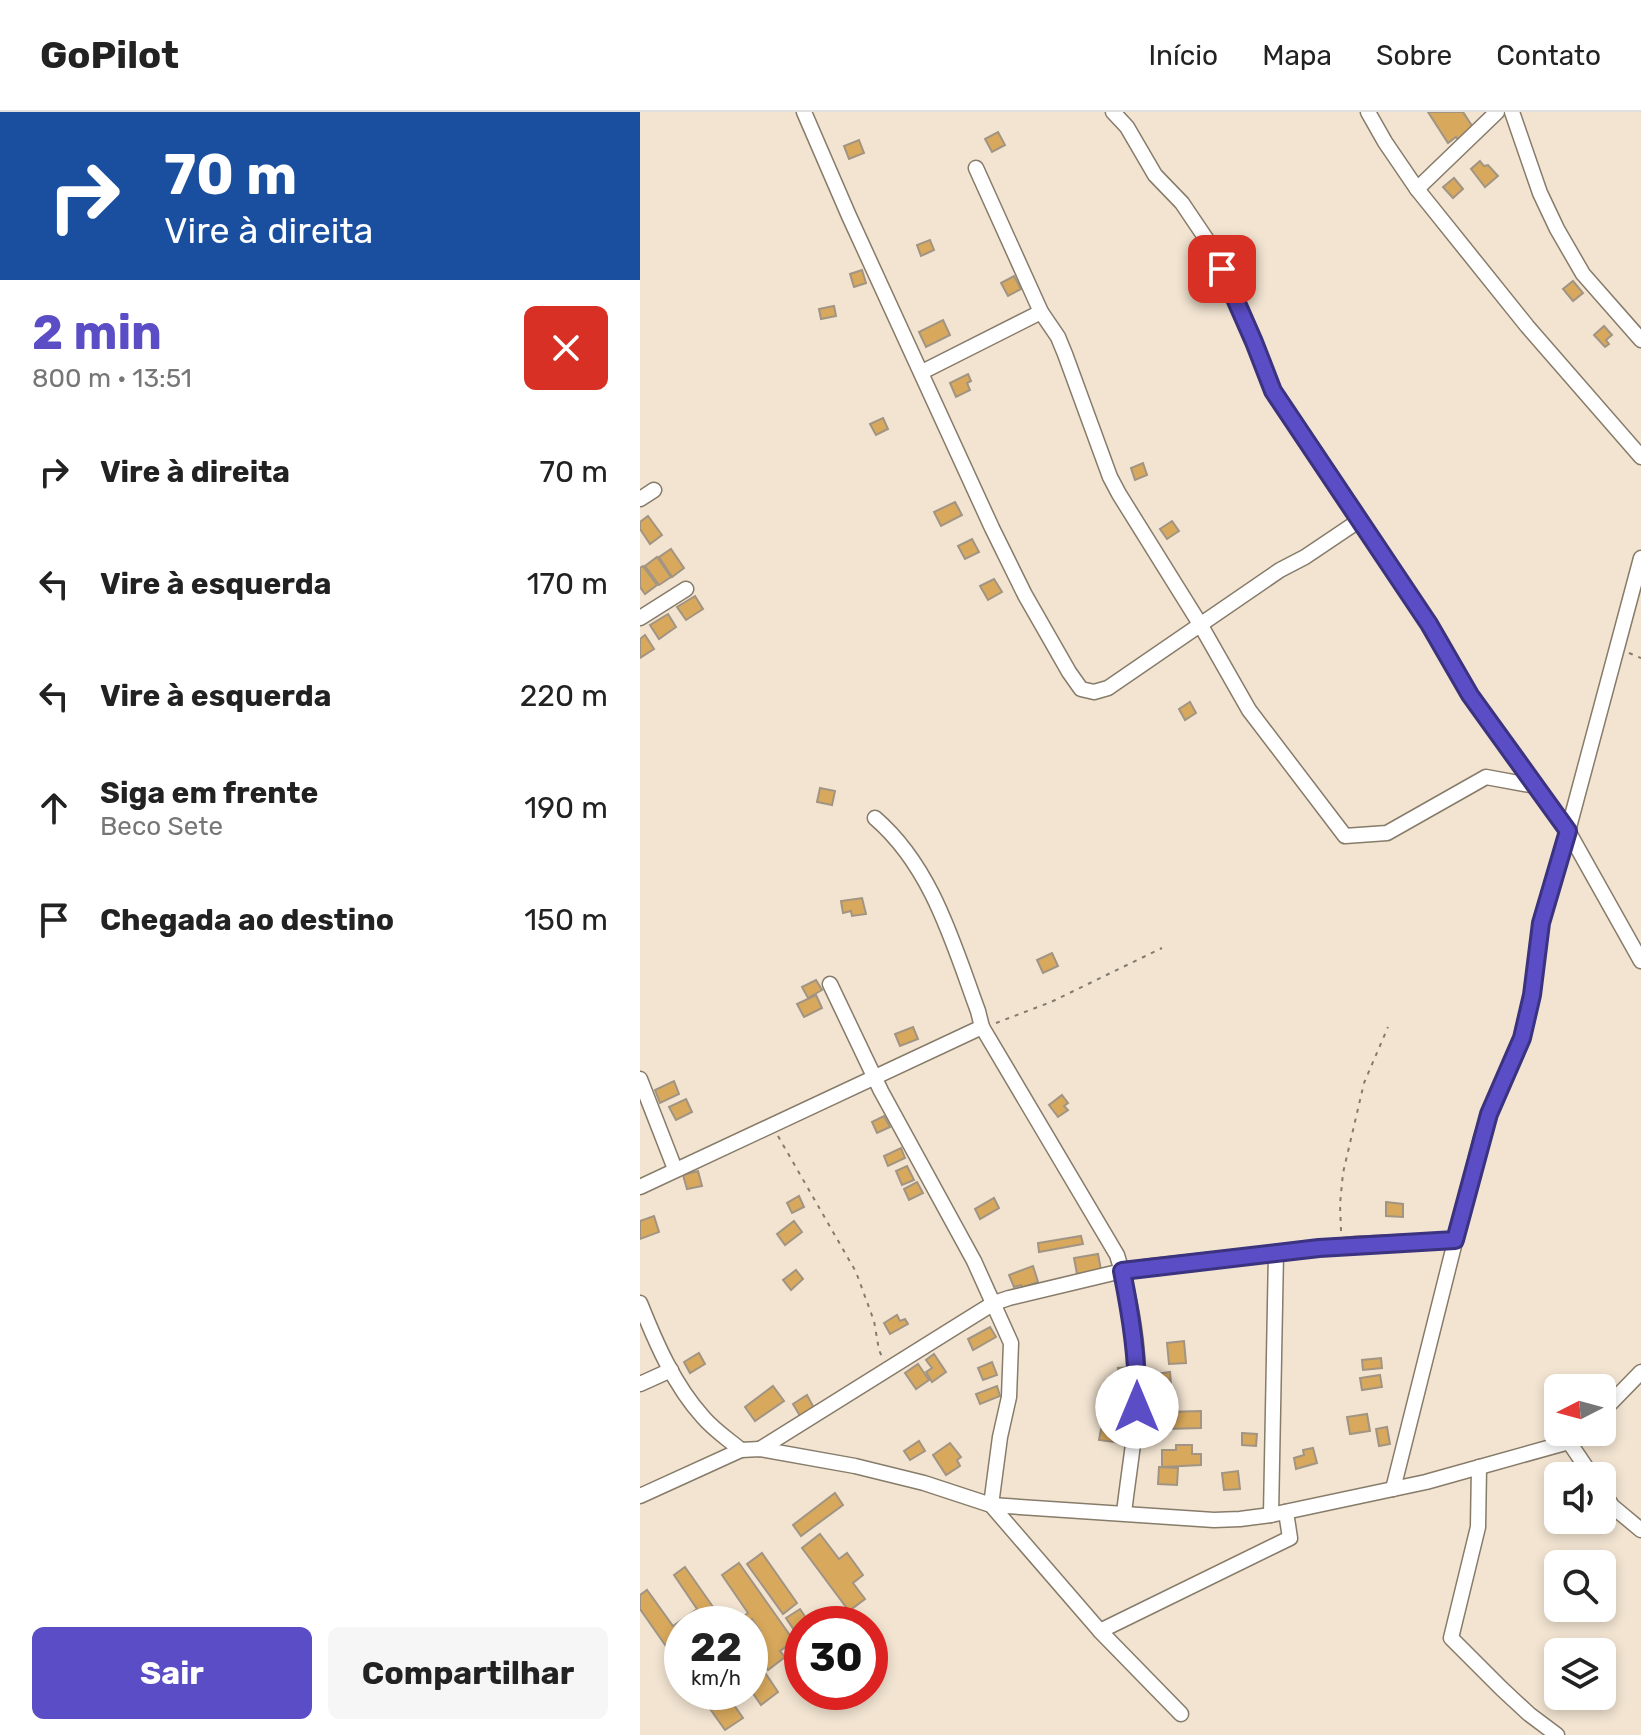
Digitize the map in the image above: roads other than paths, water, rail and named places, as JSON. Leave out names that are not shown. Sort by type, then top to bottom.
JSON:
[{"type":"street","points":[[804,112],[963,467],[1025,595],[1081,689],[1089,692],[1108,688],[1280,570],[1360,520]]},
{"type":"street","points":[[1113,112],[1127,127],[1155,175],[1182,203],[1211,246],[1243,314],[1273,391],[1429,624],[1470,695],[1568,831],[1641,961]]},
{"type":"street","points":[[1368,112],[1417,189],[1527,326],[1641,457]]},
{"type":"street","points":[[1417,189],[1497,112]]},
{"type":"street","points":[[1512,112],[1540,193],[1557,229],[1583,274],[1641,340]]},
{"type":"street","points":[[976,168],[1041,312],[1058,337],[1110,477],[1249,710],[1345,836],[1387,833],[1486,777],[1535,786]]},
{"type":"street","points":[[922,372],[1041,312]]},
{"type":"street","points":[[640,499],[654,490]]},
{"type":"street","points":[[1393,1489],[1489,1114],[1524,1029],[1532,995],[1541,923],[1641,558]]},
{"type":"street","points":[[640,618],[686,589]]},
{"type":"street","points":[[875,818],[894,838],[939,905],[982,1027],[1110,1241],[1122,1271],[1133,1327],[1137,1374],[1137,1407],[1124,1513]]},
{"type":"street","points":[[830,984],[874,1077],[974,1261],[1011,1343],[1009,1397],[991,1505],[1100,1631],[1181,1714]]},
{"type":"street","points":[[640,1187],[982,1027]]},
{"type":"street","points":[[640,1079],[675,1169]]},
{"type":"street","points":[[760,1449],[994,1303],[1122,1271],[1276,1252],[1455,1240]]},
{"type":"street","points":[[1100,1631],[1290,1538],[1279,1513],[1276,1252]]},
{"type":"street","points":[[642,1313],[679,1384],[704,1418],[741,1450]]},
{"type":"street","points":[[640,1384],[671,1370]]},
{"type":"street","points":[[1616,1398],[1641,1372]]},
{"type":"street","points":[[640,1496],[741,1450],[760,1449],[855,1466],[924,1483],[991,1505],[1214,1520],[1240,1519],[1426,1482],[1555,1446]]},
{"type":"street","points":[[1479,1467],[1478,1527],[1451,1638],[1529,1714],[1557,1735]]},
{"type":"street","points":[[1616,1509],[1641,1530]]}]
